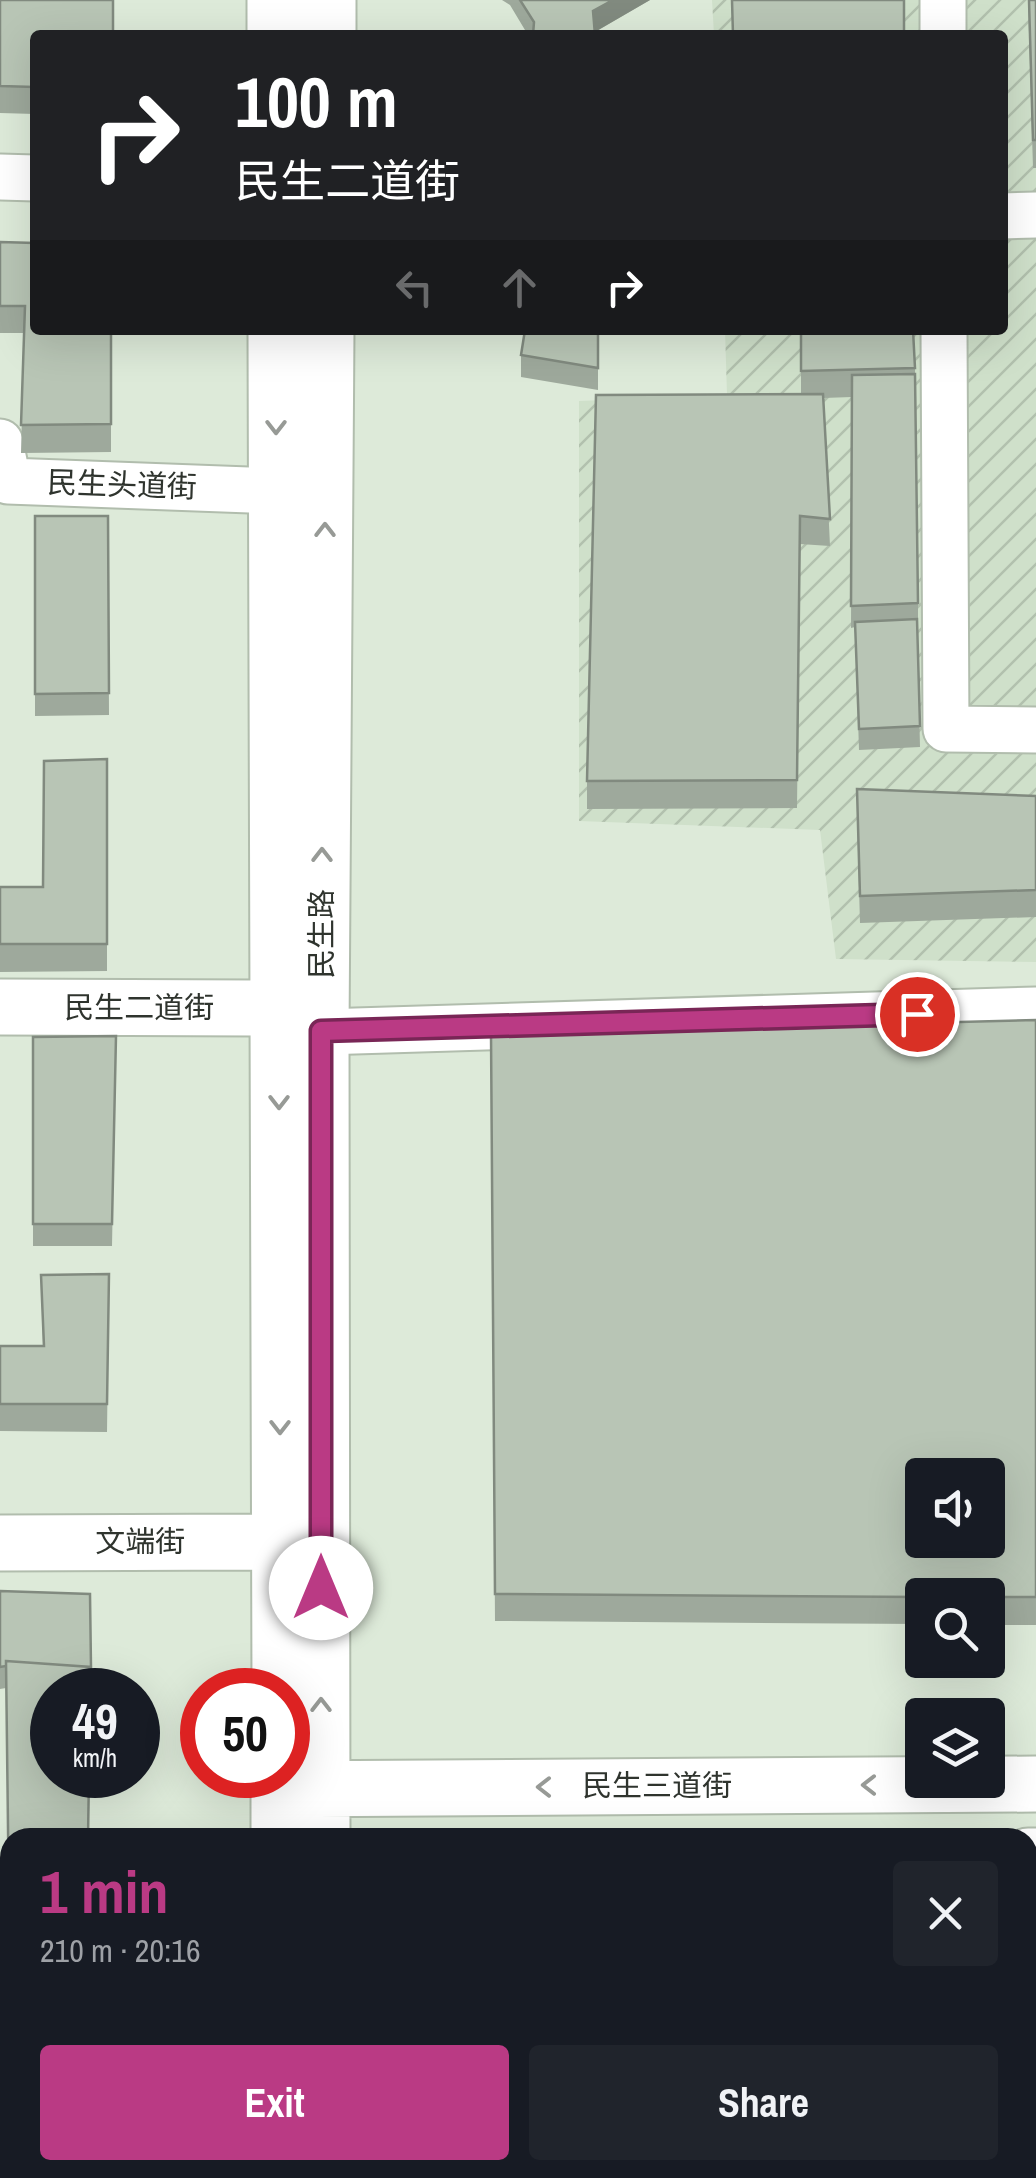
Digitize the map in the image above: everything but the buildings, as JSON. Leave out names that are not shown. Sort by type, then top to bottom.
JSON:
[{"type":"main road","points":[[274,0],[274,30]]},
{"type":"main road","points":[[328,0],[328,30]]},
{"type":"main road","name":"民生路","points":[[276,335],[276,491],[292,1024],[296,1805]]},
{"type":"main road","name":"民生路","points":[[280,1668],[292,1024],[326,335]]},
{"type":"main road","name":"民生二道街","points":[[0,1008],[292,1024]]},
{"type":"main road","name":"文端街","points":[[0,1543],[281,1542]]},
{"type":"main road","name":"民生三道街","points":[[296,1805],[1036,1784]]},
{"type":"street","points":[[943,0],[943,30]]},
{"type":"street","points":[[0,177],[30,178]]},
{"type":"street","points":[[1008,216],[1036,215]]},
{"type":"street","points":[[944,335],[946,729],[1036,730]]},
{"type":"street","name":"民生头道街","points":[[0,442],[8,481],[276,491]]},
{"type":"street","name":"民生二道街","points":[[292,1024],[1036,1010]]},
{"type":"shaded area","points":[[712,0],[1036,0],[1036,962],[836,959],[820,830],[579,821],[579,401],[727,395],[725,335],[1008,335],[1008,30],[714,30]]},
{"type":"route","points":[[321,1588],[321,1031],[917,1014]]}]
